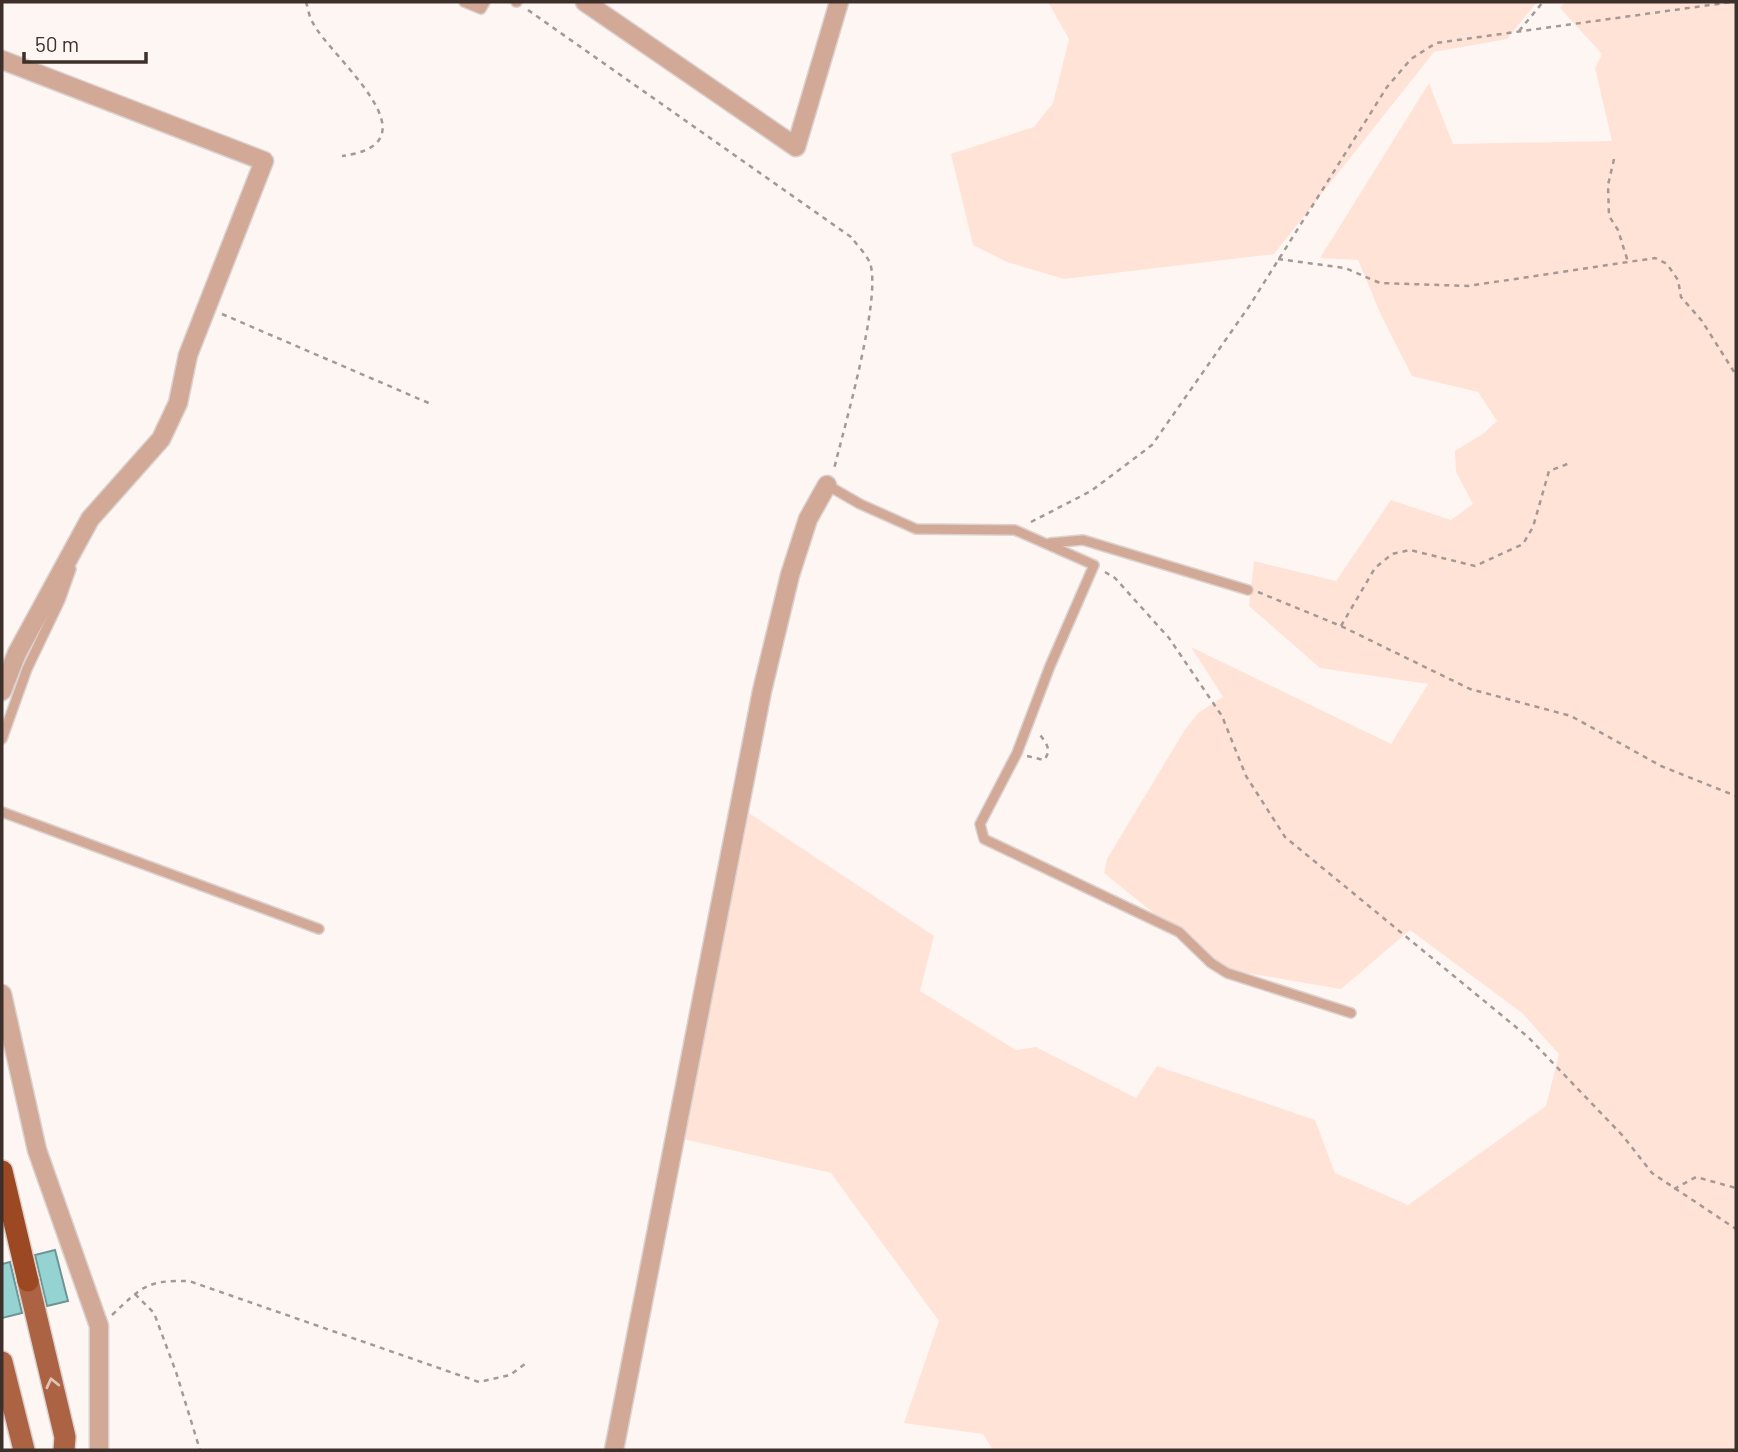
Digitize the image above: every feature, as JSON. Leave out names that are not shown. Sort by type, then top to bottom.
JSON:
[{"type":"highway","points":[[2,1171],[28,1280]]},
{"type":"main road","points":[[28,1280],[65,1437],[64,1450]]},
{"type":"main road","points":[[2,1362],[24,1450]]},
{"type":"street","points":[[585,2],[796,147],[839,2]]},
{"type":"street","points":[[2,60],[264,161],[188,355],[178,403],[161,439],[90,519],[17,653],[2,691]]},
{"type":"street","points":[[614,1450],[762,691],[790,575],[808,519],[827,485]]},
{"type":"street","points":[[2,994],[37,1150],[99,1326],[99,1450]]},
{"type":"lane","points":[[464,2],[481,9],[485,2]]},
{"type":"lane","points":[[827,485],[860,504],[916,529],[1015,530],[1094,565],[1017,753],[980,824],[984,839],[1179,932],[1211,963],[1227,973],[1351,1013]]},
{"type":"lane","points":[[2,739],[27,669],[60,600],[79,540]]},
{"type":"lane","points":[[1049,544],[1083,540],[1248,590]]},
{"type":"lane","points":[[2,812],[319,929]]},
{"type":"path","points":[[306,2],[312,23],[368,91],[378,108],[382,124],[381,136],[373,146],[361,153],[342,156]]},
{"type":"path","points":[[516,2],[851,237],[869,263],[873,289],[857,380],[832,476],[827,485]]},
{"type":"path","points":[[1519,31],[1543,2]]},
{"type":"path","points":[[1015,530],[1091,491],[1152,445],[1250,305],[1387,87],[1411,59],[1436,43],[1734,3]]},
{"type":"path","points":[[1614,159],[1608,185],[1609,216],[1618,230],[1628,262]]},
{"type":"path","points":[[1279,259],[1345,268],[1380,283],[1468,286],[1655,258],[1667,264],[1678,280],[1681,298],[1702,321],[1736,375]]},
{"type":"path","points":[[206,307],[431,404]]},
{"type":"path","points":[[1341,626],[1375,568],[1392,554],[1410,550],[1475,566],[1523,544],[1533,527],[1549,471],[1570,463]]},
{"type":"path","points":[[1094,565],[1115,578],[1169,638],[1222,716],[1246,776],[1285,838],[1528,1037],[1623,1136],[1652,1174],[1736,1229]]},
{"type":"path","points":[[1248,590],[1341,626],[1470,689],[1571,716],[1661,766],[1736,796]]},
{"type":"path","points":[[1017,753],[1044,760],[1048,754],[1049,749],[1029,720]]},
{"type":"path","points":[[1673,1189],[1696,1177],[1736,1188]]},
{"type":"path","points":[[99,1326],[144,1286],[189,1281],[479,1382],[510,1375],[525,1364]]},
{"type":"path","points":[[135,1293],[154,1312],[200,1450]]},
{"type":"shaded area","points":[[1048,2],[1537,2],[1507,39],[1434,52],[1274,254],[1064,279],[1007,262],[973,245],[951,154],[1034,127],[1053,103],[1069,39]]},
{"type":"shaded area","points":[[1565,2],[1736,2],[1736,1450],[993,1450],[983,1434],[904,1423],[939,1321],[831,1173],[683,1139],[749,813],[934,936],[920,991],[1016,1050],[1036,1047],[1136,1098],[1157,1066],[1315,1120],[1335,1173],[1408,1205],[1546,1106],[1559,1054],[1522,1013],[1410,930],[1341,989],[1223,969],[1104,873],[1107,859],[1184,731],[1198,713],[1223,697],[1191,647],[1391,744],[1428,684],[1320,668],[1249,606],[1254,561],[1336,581],[1391,500],[1451,520],[1473,504],[1456,472],[1455,451],[1484,433],[1497,421],[1478,392],[1412,376],[1381,315],[1358,260],[1320,258],[1429,83],[1453,144],[1612,141],[1595,68],[1602,54],[1560,8]]},
{"type":"building","points":[[55,1250],[68,1301],[47,1306],[35,1255]]},
{"type":"building","points":[[10,1262],[22,1313],[2,1318],[2,1264]]}]
